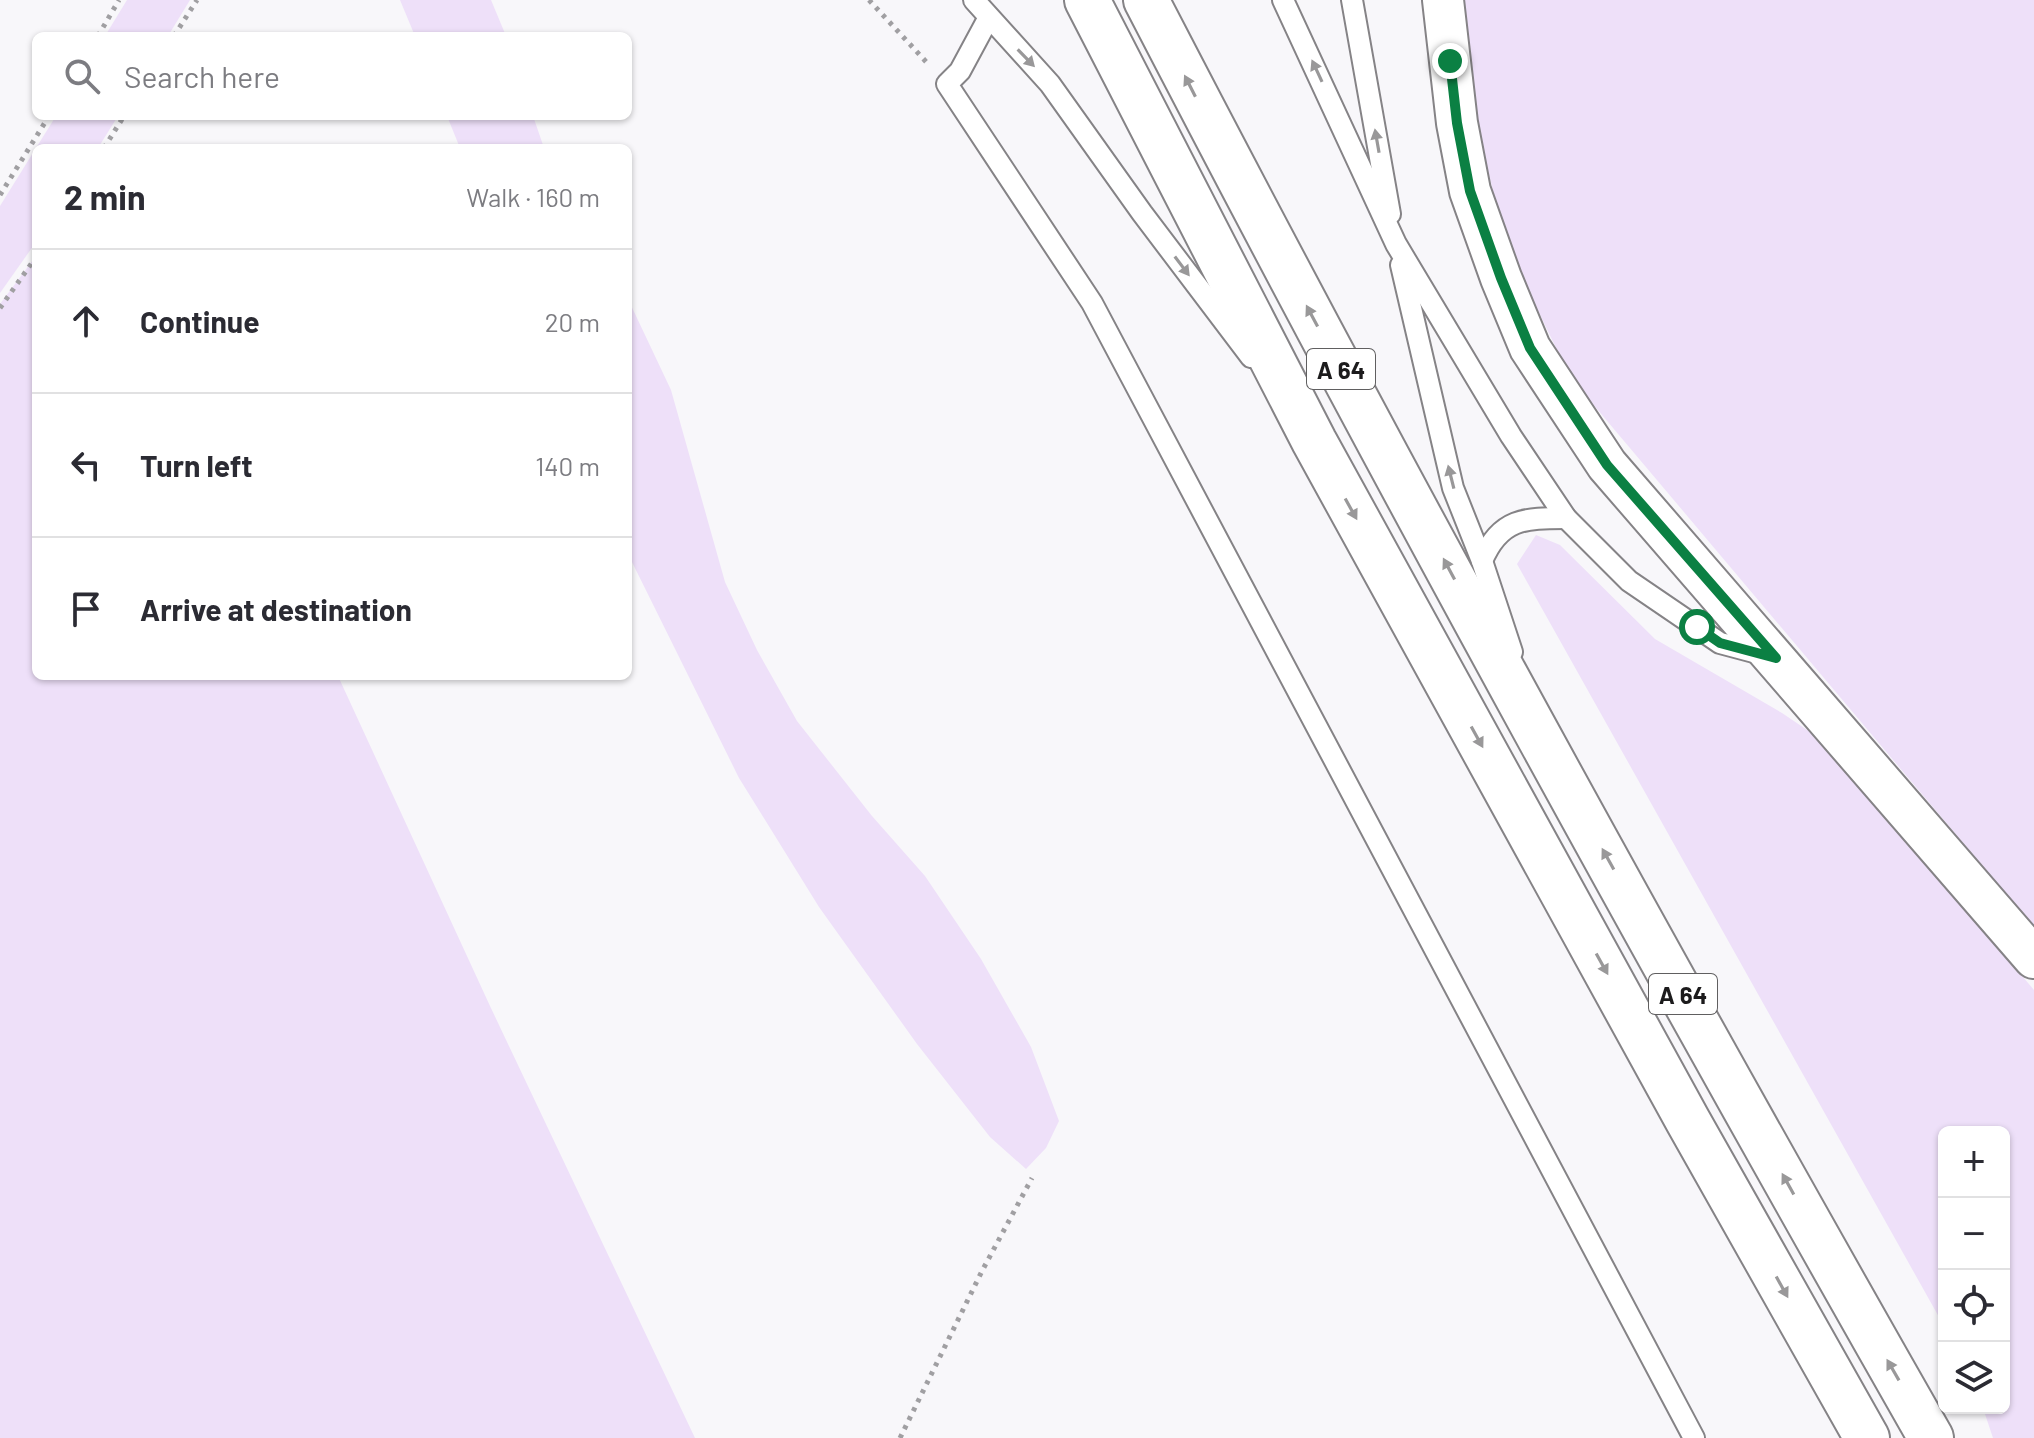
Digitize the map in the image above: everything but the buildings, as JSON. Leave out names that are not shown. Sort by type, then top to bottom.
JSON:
[{"type":"highway","name":"A 64","points":[[1087,0],[1314,441],[1688,1121],[1867,1438]]},
{"type":"highway","name":"A 64","points":[[1146,0],[1250,201],[1540,736],[1931,1438]]},
{"type":"street","points":[[1443,0],[1457,123],[1470,191],[1530,348],[1607,465],[2034,958]]},
{"type":"lane","points":[[974,0],[1050,84],[1142,213],[1314,441]]},
{"type":"lane","points":[[1283,0],[1396,244],[1511,436],[1566,518],[1629,581],[1720,643],[1776,658]]},
{"type":"lane","points":[[1352,0],[1396,244],[1453,488],[1482,561],[1540,736]]},
{"type":"lane","points":[[988,19],[960,71],[947,84],[1092,303],[1694,1438]]},
{"type":"lane","points":[[1482,561],[1497,534],[1513,524],[1528,518],[1566,518]]},
{"type":"path","points":[[100,32],[119,0]]},
{"type":"path","points":[[177,32],[197,0]]},
{"type":"path","points":[[869,0],[947,84]]},
{"type":"path","points":[[0,195],[47,120]]},
{"type":"path","points":[[106,144],[122,120]]},
{"type":"path","points":[[0,308],[32,263]]},
{"type":"path","points":[[900,1438],[982,1271],[1032,1178]]},
{"type":"shaded area","points":[[127,0],[190,0],[170,32],[107,32]]},
{"type":"shaded area","points":[[400,0],[491,0],[504,32],[413,32]]},
{"type":"shaded area","points":[[1461,0],[2034,0],[2034,927],[1570,377],[1522,276],[1499,213],[1476,107]]},
{"type":"shaded area","points":[[54,120],[116,120],[100,144],[38,144]]},
{"type":"shaded area","points":[[449,120],[534,120],[543,144],[458,144]]},
{"type":"shaded area","points":[[32,154],[32,248],[0,293],[0,206]]},
{"type":"shaded area","points":[[32,261],[32,680],[340,680],[695,1438],[0,1438],[0,304]]},
{"type":"shaded area","points":[[632,307],[671,390],[725,582],[757,650],[797,721],[872,816],[925,876],[981,959],[1031,1047],[1059,1121],[1046,1148],[1026,1169],[990,1137],[917,1044],[819,907],[739,778],[632,562]]},
{"type":"shaded area","points":[[1536,535],[1560,545],[1655,639],[1782,713],[1825,742],[2034,990],[2034,1438],[1993,1438],[1985,1414],[2010,1414],[2010,1126],[1938,1126],[1938,1315],[1517,564]]},
{"type":"route","points":[[1450,61],[1457,123],[1470,191],[1530,348],[1607,465],[1776,658],[1720,643],[1697,627]]}]
